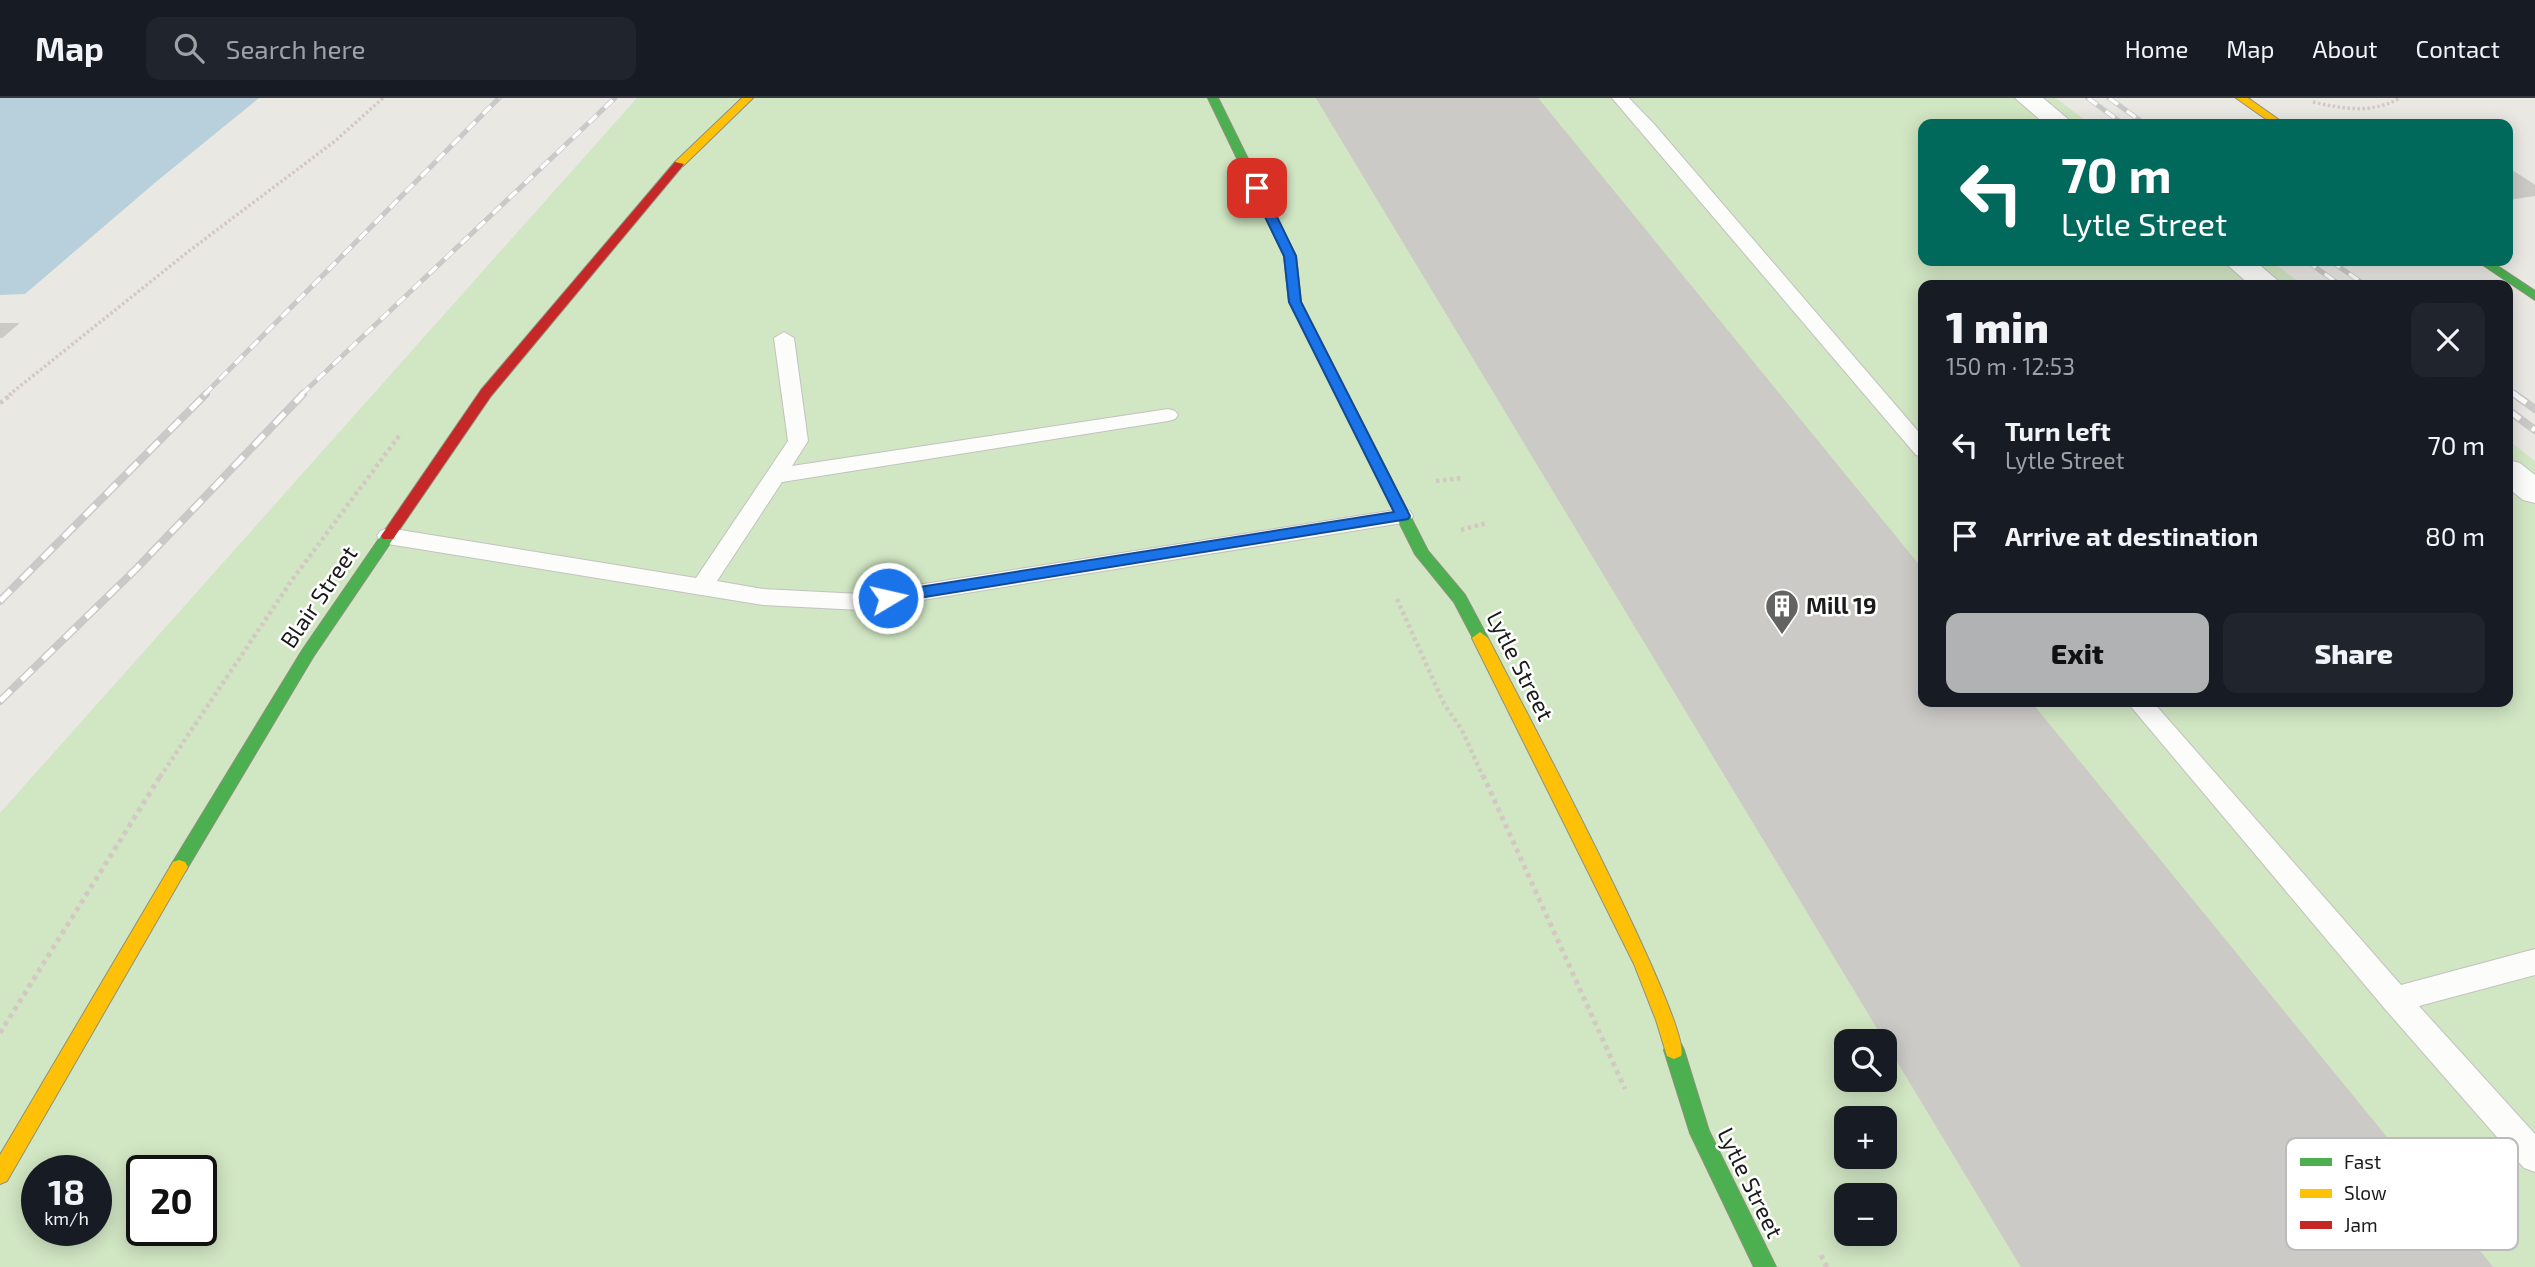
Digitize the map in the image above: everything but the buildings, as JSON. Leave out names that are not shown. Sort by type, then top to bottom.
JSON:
[{"type":"street","name":"Blair Street","points":[[0,1174],[106,988],[308,653],[486,393],[673,170],[748,98]]},
{"type":"street","name":"Lytle Street","points":[[1213,98],[1290,256],[1295,302],[1422,554],[1460,599],[1643,963],[1666,1020],[1680,1076],[1700,1133],[1765,1267]]},
{"type":"street","points":[[2027,98],[2054,119]]},
{"type":"street","points":[[2241,98],[2272,119]]},
{"type":"street","points":[[2243,266],[2261,280]]},
{"type":"street","points":[[2490,266],[2511,280]]},
{"type":"street","points":[[2513,281],[2535,296]]},
{"type":"street","points":[[2513,475],[2535,492]]},
{"type":"lane","points":[[1620,98],[1648,127],[1918,444]]},
{"type":"lane","points":[[702,587],[798,441],[784,338]]},
{"type":"lane","points":[[775,476],[1168,415]]},
{"type":"lane","points":[[388,536],[763,597],[860,602],[1402,516]]},
{"type":"lane","points":[[2143,707],[2395,1000],[2535,1157]]},
{"type":"lane","points":[[2395,1000],[2535,962]]},
{"type":"path","points":[[0,403],[189,251],[335,141],[383,98]]},
{"type":"path","points":[[2306,100],[2339,108],[2372,111],[2400,98]]},
{"type":"path","points":[[1396,597],[1444,704],[1462,730],[1627,1093]]},
{"type":"green space","points":[[637,98],[2056,98],[2083,119],[1918,119],[1918,266],[2278,266],[2296,280],[1918,280],[1918,707],[2513,707],[2513,444],[2535,461],[2535,1267],[0,1267],[0,813]]},
{"type":"water","points":[[0,98],[259,98],[25,294],[0,295]]},
{"type":"railway","points":[[204,395],[499,98]]},
{"type":"railway","points":[[301,395],[615,98]]},
{"type":"railway","points":[[2088,98],[2116,119]]},
{"type":"railway","points":[[2109,98],[2138,119]]},
{"type":"railway","points":[[2314,266],[2333,280]]},
{"type":"railway","points":[[2338,266],[2358,280]]},
{"type":"railway","points":[[2513,392],[2517,395]]},
{"type":"railway","points":[[0,601],[206,394]]},
{"type":"railway","points":[[0,701],[137,568],[303,394]]},
{"type":"railway","points":[[2514,394],[2535,409]]},
{"type":"railway","points":[[2513,414],[2535,430]]},
{"type":"traffic: fast","points":[[1213,98],[1290,256],[1295,302],[1422,554],[1460,599],[1480,638]]},
{"type":"traffic: fast","points":[[2490,266],[2511,280]]},
{"type":"traffic: fast","points":[[2513,281],[2535,296]]},
{"type":"traffic: fast","points":[[179,867],[308,653],[388,536]]},
{"type":"traffic: fast","points":[[1674,1050],[1700,1133],[1765,1267]]},
{"type":"traffic: slow","points":[[679,164],[748,98]]},
{"type":"traffic: slow","points":[[2241,98],[2272,119]]},
{"type":"traffic: slow","points":[[1480,638],[1643,963],[1666,1020],[1674,1050]]},
{"type":"traffic: slow","points":[[0,1174],[179,867]]},
{"type":"traffic: jam","points":[[388,536],[486,393],[679,164]]},
{"type":"place","name":"Mill 19","points":[[1782,636]]},
{"type":"route","points":[[888,598],[1402,516],[1295,302],[1290,256],[1257,188]]}]
